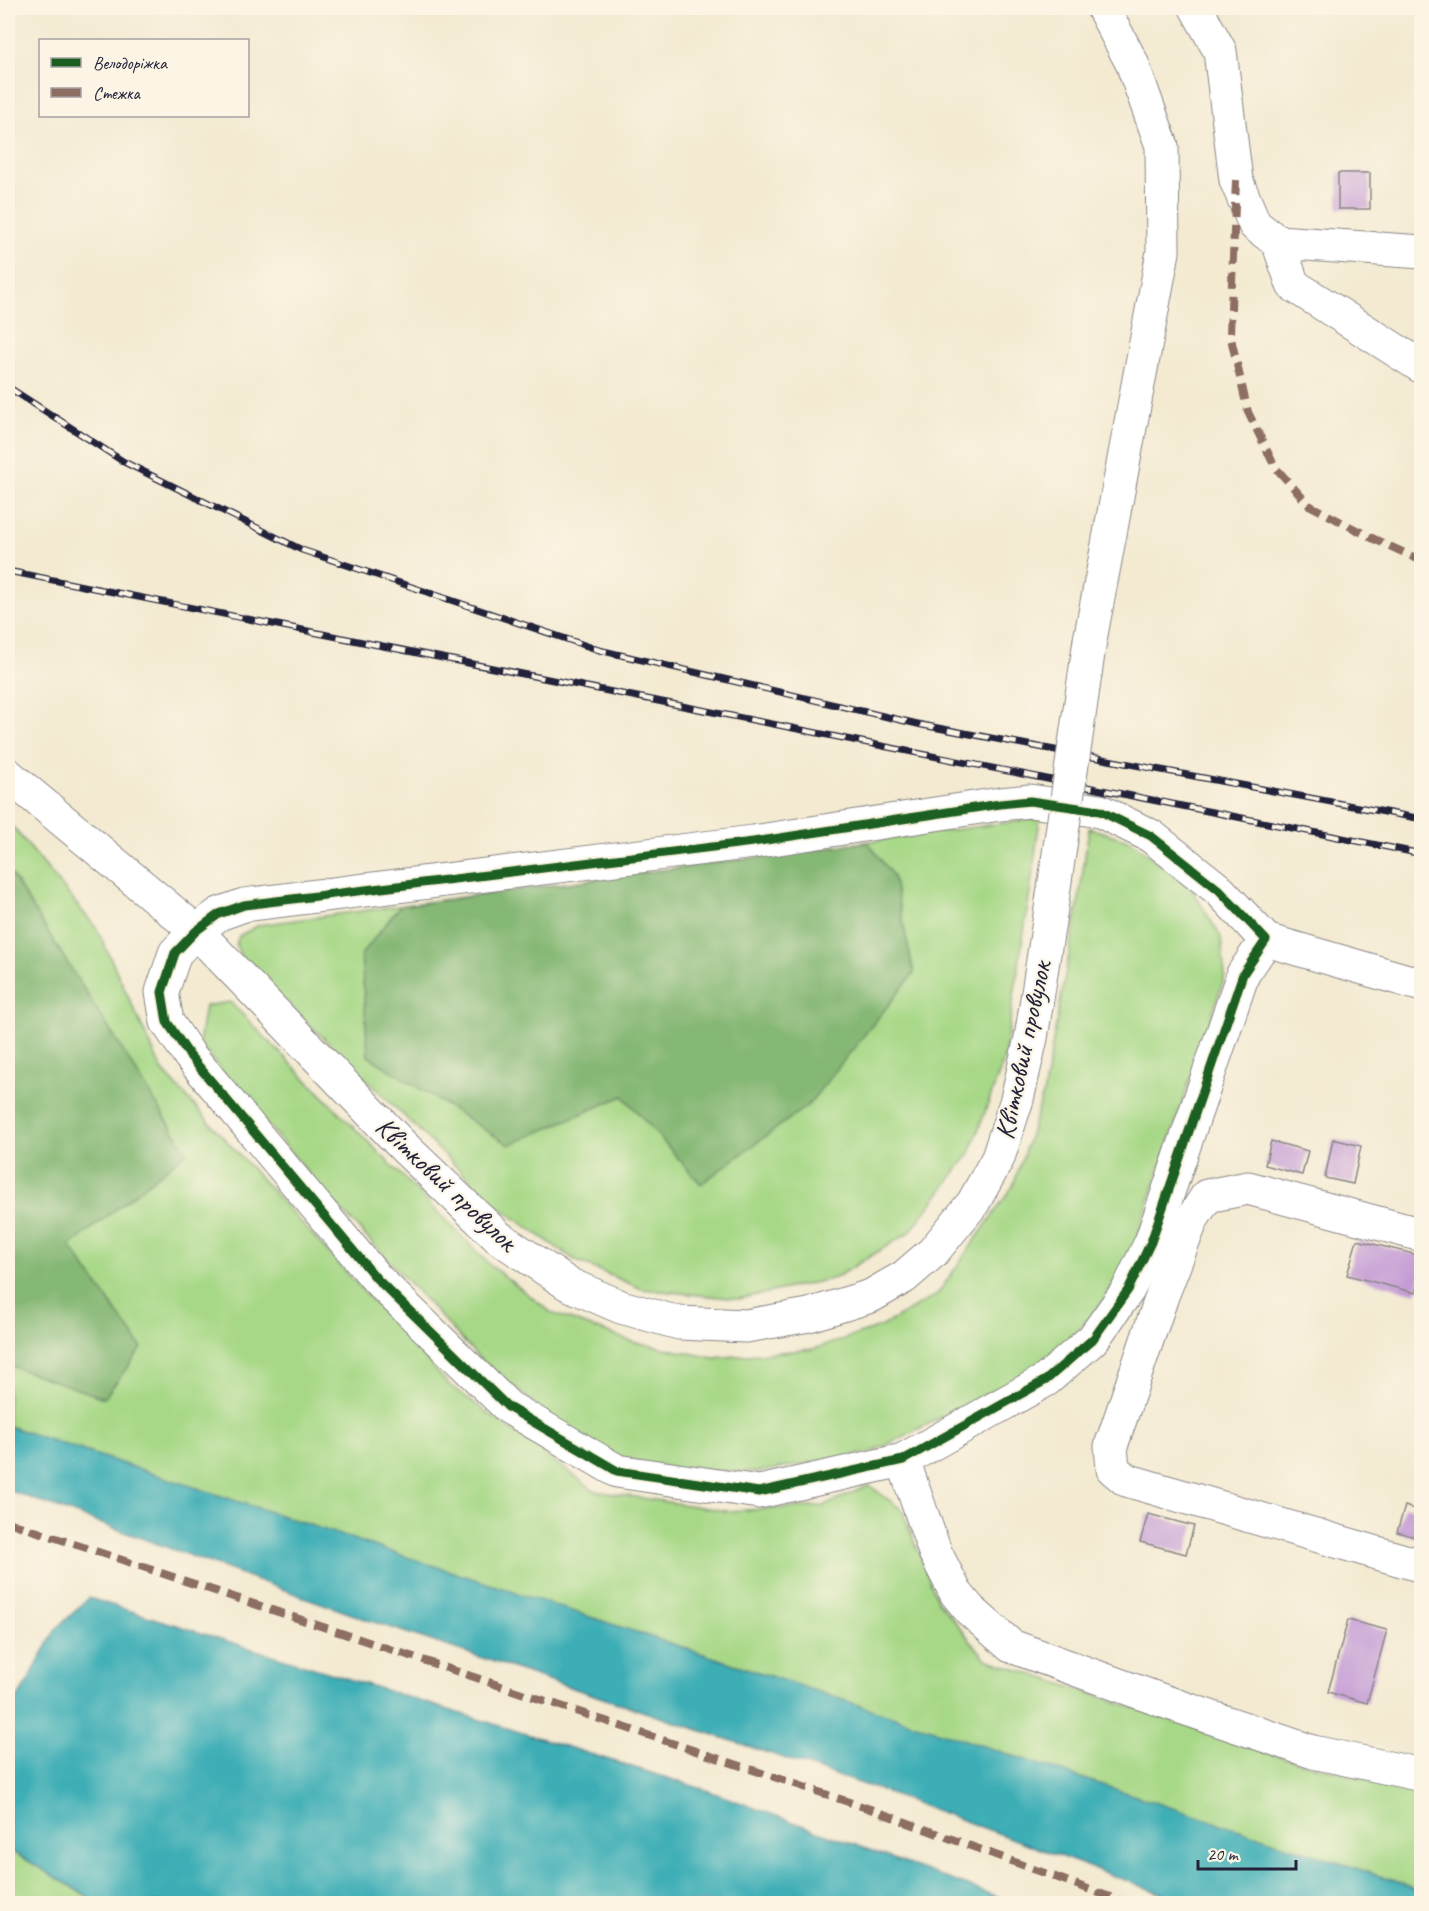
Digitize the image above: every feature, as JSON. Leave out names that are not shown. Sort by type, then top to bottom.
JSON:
[{"type":"street","name":"Квітковий провулок","points":[[8,775],[196,931],[405,1148],[498,1237],[568,1284],[621,1307],[679,1323],[746,1326],[809,1315],[870,1296],[904,1277],[933,1252],[973,1203],[998,1158],[1017,1099],[1031,1038],[1090,640],[1163,252],[1162,146],[1132,63],[1103,8]]},
{"type":"street","points":[[1196,8],[1220,51],[1236,180],[1255,225],[1278,242],[1422,252]]},
{"type":"street","points":[[1278,242],[1293,285],[1422,367]]},
{"type":"street","points":[[1266,940],[1243,974],[1151,1242],[1128,1290],[1093,1339],[1046,1380],[903,1460],[759,1492],[617,1471],[508,1407],[377,1279],[190,1056],[167,1022],[162,992],[175,952],[196,931],[219,914],[244,905],[753,842],[1030,801],[1100,811],[1151,836],[1219,890],[1266,940],[1422,985]]},
{"type":"street","points":[[1422,1235],[1248,1188],[1207,1196],[1192,1219],[1110,1446],[1113,1469],[1126,1480],[1422,1566]]},
{"type":"street","points":[[903,1460],[935,1552],[956,1593],[970,1610],[1011,1646],[1313,1752],[1422,1774]]},
{"type":"green space","points":[[1040,818],[1004,1060],[970,1153],[910,1232],[835,1278],[739,1299],[642,1289],[575,1260],[497,1206],[242,959],[236,945],[239,936],[259,925]]},
{"type":"green space","points":[[8,821],[97,929],[162,1070],[448,1384],[595,1491],[727,1511],[824,1506],[869,1485],[902,1510],[938,1601],[986,1659],[1285,1758],[1421,1793],[1421,1893],[1401,1883],[8,1426]]},
{"type":"green space","points":[[1089,828],[1131,841],[1191,888],[1221,937],[1225,976],[1134,1246],[1105,1299],[1056,1355],[1002,1386],[873,1452],[758,1472],[678,1470],[619,1457],[553,1419],[479,1358],[320,1187],[199,1044],[205,1006],[230,1002],[490,1265],[552,1313],[633,1342],[714,1358],[814,1349],[880,1327],[937,1295],[1013,1186],[1043,1095],[1078,906]]},
{"type":"green space","points":[[868,842],[893,876],[914,973],[808,1105],[701,1184],[623,1096],[509,1145],[368,1056],[361,955],[400,906]]},
{"type":"green space","points":[[8,869],[187,1152],[70,1246],[142,1348],[104,1398],[8,1365]]},
{"type":"green space","points":[[8,1849],[99,1903],[8,1903]]},
{"type":"water","points":[[8,1426],[1401,1883],[1421,1893],[1421,1903],[1187,1903],[886,1792],[368,1620],[8,1490]]},
{"type":"water","points":[[89,1598],[709,1791],[1014,1903],[99,1903],[8,1849],[8,1713],[56,1629]]},
{"type":"building","points":[[1338,173],[1370,173],[1370,209],[1338,209]]},
{"type":"building","points":[[1333,1139],[1361,1146],[1353,1184],[1325,1178]]},
{"type":"building","points":[[1271,1141],[1308,1151],[1302,1175],[1265,1165]]},
{"type":"building","points":[[1357,1240],[1422,1256],[1422,1272],[1416,1293],[1347,1275]]},
{"type":"building","points":[[1405,1506],[1422,1511],[1422,1539],[1397,1532]]},
{"type":"building","points":[[1148,1514],[1194,1526],[1186,1554],[1140,1542]]},
{"type":"building","points":[[1348,1620],[1387,1630],[1367,1703],[1328,1692]]},
{"type":"railway","points":[[8,387],[124,462],[302,550],[599,650],[922,725],[1422,819]]},
{"type":"railway","points":[[8,571],[1422,854]]},
{"type":"marked path","points":[[1236,180],[1230,334],[1248,412],[1275,467],[1309,505],[1422,561]]},
{"type":"marked path","points":[[8,1522],[870,1809],[1129,1904]]},
{"type":"cycle path","points":[[1030,801],[1100,811],[1151,836],[1219,890],[1266,940],[1243,974],[1151,1242],[1128,1290],[1093,1339],[1046,1380],[903,1460],[759,1492],[617,1471],[508,1407],[377,1279],[190,1056],[167,1022],[162,992],[175,953],[196,931],[219,914],[244,905],[753,842],[1030,801]]}]
